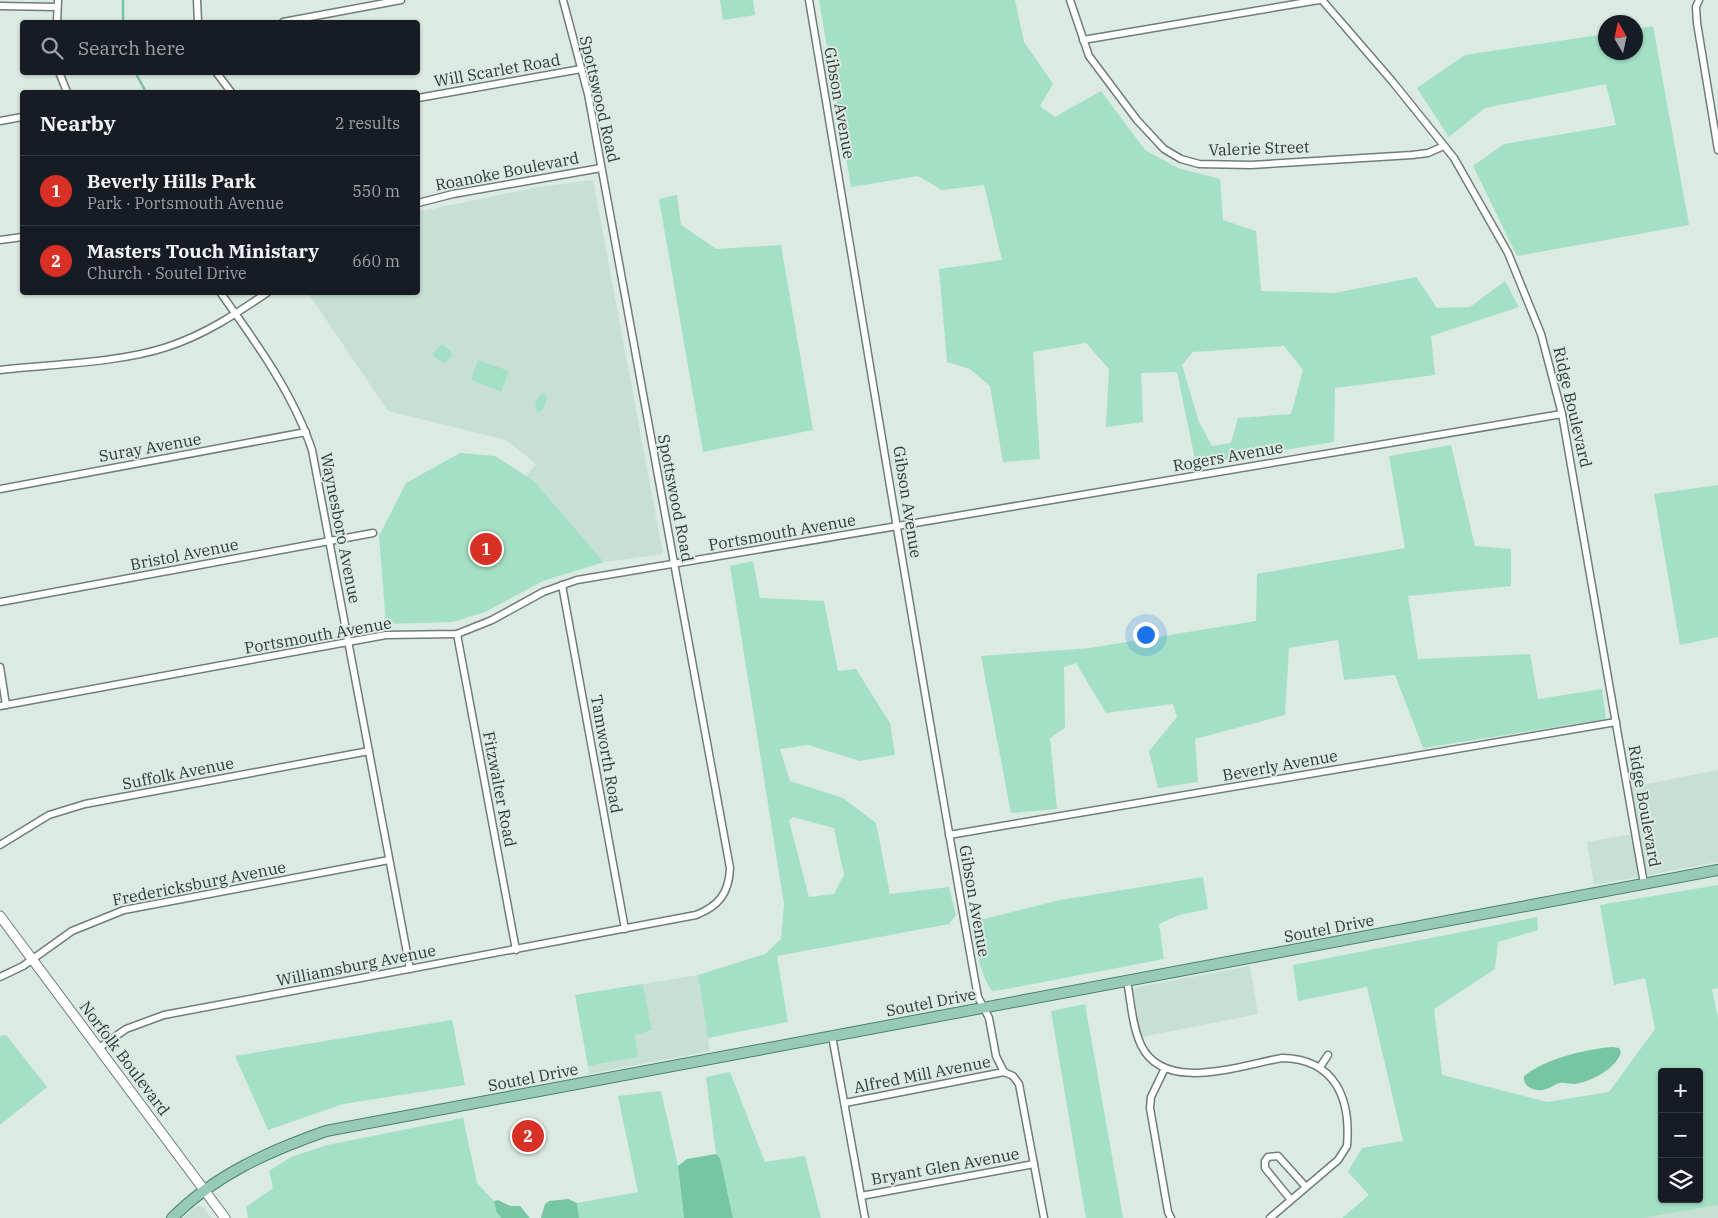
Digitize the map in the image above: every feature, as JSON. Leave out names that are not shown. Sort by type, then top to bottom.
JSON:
[{"type":"main road","name":"Soutel Drive","points":[[172,1218],[231,1172],[262,1155],[296,1140],[326,1132],[1718,870]]},
{"type":"street","points":[[197,0],[198,20]]},
{"type":"street","points":[[295,20],[401,0]]},
{"type":"street","name":"Spottswood Road","points":[[563,0],[581,69],[601,168],[730,868],[729,880],[721,899],[707,911],[696,915],[624,929]]},
{"type":"street","name":"Gibson Avenue","points":[[809,0],[949,835],[978,997],[989,1018],[996,1056],[1004,1072]]},
{"type":"street","name":"Valerie Street","points":[[1070,0],[1089,56],[1137,120],[1164,149],[1181,159],[1192,162],[1251,165],[1388,157],[1428,153],[1444,146]]},
{"type":"street","points":[[1083,40],[1320,0]]},
{"type":"street","name":"Ridge Boulevard","points":[[1320,0],[1444,146],[1472,186],[1519,278],[1543,341],[1562,414],[1644,884]]},
{"type":"street","points":[[1699,0],[1696,6],[1698,23],[1718,150]]},
{"type":"street","points":[[0,6],[58,3],[57,20]]},
{"type":"street","name":"Will Scarlet Road","points":[[420,98],[581,69]]},
{"type":"street","points":[[60,75],[66,90]]},
{"type":"street","points":[[218,75],[230,90]]},
{"type":"street","points":[[0,121],[20,117]]},
{"type":"street","name":"Roanoke Boulevard","points":[[420,202],[453,194],[601,168]]},
{"type":"street","points":[[0,240],[20,237]]},
{"type":"street","name":"Waynesboro Avenue","points":[[222,295],[285,390],[306,432],[316,467],[410,969]]},
{"type":"street","points":[[0,370],[148,353],[186,340],[236,314],[264,295]]},
{"type":"street","name":"Rogers Avenue","points":[[898,526],[1562,414]]},
{"type":"street","name":"Suray Avenue","points":[[0,489],[306,432]]},
{"type":"street","name":"Portsmouth Avenue","points":[[3,706],[386,635],[457,634],[492,620],[543,592],[562,585],[898,526]]},
{"type":"street","name":"Bristol Avenue","points":[[0,602],[373,533]]},
{"type":"street","name":"Tamworth Road","points":[[562,585],[624,929]]},
{"type":"street","name":"Fitzwalter Road","points":[[457,634],[516,950]]},
{"type":"street","points":[[0,667],[3,706]]},
{"type":"street","name":"Beverly Avenue","points":[[949,835],[1616,722]]},
{"type":"street","name":"Suffolk Avenue","points":[[0,845],[49,815],[86,804],[369,751]]},
{"type":"street","name":"Fredericksburg Avenue","points":[[0,977],[33,959],[72,931],[124,910],[389,860]]},
{"type":"street","name":"Norfolk Boulevard","points":[[0,916],[225,1218]]},
{"type":"street","name":"Williamsburg Avenue","points":[[99,1048],[126,1028],[150,1018],[624,929]]},
{"type":"street","points":[[1127,981],[1137,1035],[1142,1047],[1155,1062],[1164,1068],[1177,1073],[1196,1074],[1282,1058],[1302,1060],[1320,1067],[1333,1079],[1338,1088],[1346,1119],[1348,1146],[1338,1160],[1270,1218]]},
{"type":"street","points":[[832,1036],[865,1218]]},
{"type":"street","points":[[1320,1067],[1328,1055]]},
{"type":"street","points":[[1164,1068],[1151,1097],[1150,1108],[1168,1212],[1171,1218]]},
{"type":"street","points":[[1004,1072],[1013,1076],[1019,1084],[1044,1218]]},
{"type":"street","name":"Alfred Mill Avenue","points":[[845,1103],[1004,1072]]},
{"type":"street","points":[[1291,1200],[1265,1168],[1265,1161],[1268,1157],[1278,1156],[1306,1187]]},
{"type":"street","name":"Bryant Glen Avenue","points":[[861,1196],[1034,1164]]},
{"type":"shaded area","points":[[720,0],[753,0],[755,15],[723,20]]},
{"type":"shaded area","points":[[819,0],[1015,0],[1024,42],[1053,84],[1040,106],[1055,117],[1101,91],[1145,150],[1178,168],[1220,179],[1223,220],[1256,231],[1261,291],[1335,293],[1416,277],[1437,308],[1470,307],[1505,281],[1519,307],[1431,336],[1435,375],[1335,388],[1334,442],[1196,464],[1177,372],[1141,373],[1143,422],[1106,427],[1109,369],[1086,343],[1033,352],[1040,459],[1003,462],[990,386],[970,369],[947,362],[939,269],[1002,260],[984,185],[942,190],[918,176],[851,187]],"holes":[[[1284,346],[1303,370],[1291,414],[1238,418],[1231,443],[1212,446],[1199,422],[1182,365],[1193,352]]]},
{"type":"shaded area","points":[[1653,26],[1689,225],[1517,256],[1473,166],[1504,144],[1616,125],[1606,84],[1485,108],[1449,137],[1417,88],[1465,55],[1598,35],[1598,60],[1643,60],[1643,28]]},
{"type":"shaded area","points":[[593,180],[663,554],[604,562],[534,481],[526,476],[536,464],[506,440],[388,411],[309,295],[420,295],[420,212],[538,187]]},
{"type":"shaded area","points":[[677,195],[681,225],[716,249],[781,245],[813,430],[703,452],[659,199]]},
{"type":"shaded area","points":[[442,344],[451,351],[452,357],[445,363],[438,360],[432,354]]},
{"type":"shaded area","points":[[478,360],[509,371],[501,392],[471,380]]},
{"type":"shaded area","points":[[545,392],[547,398],[543,410],[537,413],[535,403],[539,396]]},
{"type":"shaded area","points":[[1451,445],[1475,546],[1511,549],[1511,586],[1408,596],[1418,659],[1530,654],[1538,699],[1602,689],[1606,719],[1423,748],[1395,675],[1344,680],[1338,640],[1289,648],[1285,715],[1195,739],[1198,782],[1158,788],[1149,751],[1177,717],[1173,704],[1106,713],[1076,663],[1064,667],[1065,728],[1050,738],[1057,809],[1011,813],[981,656],[1090,648],[1256,621],[1257,574],[1405,548],[1389,456]]},
{"type":"shaded area","points":[[460,453],[495,456],[534,481],[604,562],[543,581],[485,612],[453,622],[386,624],[379,536],[406,483]]},
{"type":"shaded area","points":[[1718,485],[1718,637],[1680,645],[1654,494]]},
{"type":"shaded area","points":[[753,561],[760,598],[824,601],[838,671],[856,669],[890,723],[895,755],[860,761],[808,745],[780,749],[790,781],[843,798],[876,823],[890,894],[949,887],[956,915],[949,924],[777,956],[788,1022],[708,1038],[698,975],[765,954],[781,939],[784,904],[730,566]],"holes":[[[793,817],[834,828],[844,875],[834,894],[809,897],[789,821]]]},
{"type":"shaded area","points":[[1718,770],[1718,862],[1594,885],[1587,842],[1639,833],[1631,787]]},
{"type":"shaded area","points":[[1203,877],[1208,909],[1179,915],[1159,924],[1164,959],[1001,990],[992,991],[987,984],[978,958],[976,921],[1060,900]]},
{"type":"shaded area","points":[[1718,885],[1718,988],[1712,989],[1718,1018],[1718,1205],[1643,1218],[1342,1218],[1369,1195],[1348,1172],[1362,1148],[1403,1141],[1367,987],[1298,1001],[1293,965],[1537,917],[1538,930],[1498,942],[1495,969],[1434,1009],[1442,1075],[1547,1102],[1609,1092],[1655,1029],[1645,978],[1614,985],[1600,905]]},
{"type":"shaded area","points":[[1250,966],[1258,1014],[1142,1037],[1133,988]]},
{"type":"shaded area","points":[[698,975],[710,1051],[589,1074],[588,1066],[638,1057],[634,1035],[652,1030],[643,984]]},
{"type":"shaded area","points":[[643,984],[652,1030],[635,1035],[638,1057],[588,1066],[575,995]]},
{"type":"shaded area","points":[[1085,1004],[1123,1218],[1086,1218],[1051,1011]]},
{"type":"shaded area","points":[[452,1020],[465,1085],[343,1104],[268,1130],[235,1056]]},
{"type":"shaded area","points":[[6,1035],[47,1087],[0,1125],[0,1036]]},
{"type":"shaded area","points":[[1619,1048],[1621,1052],[1614,1064],[1609,1069],[1589,1080],[1575,1084],[1560,1083],[1542,1090],[1534,1090],[1525,1083],[1524,1076],[1543,1064],[1589,1050]]},
{"type":"shaded area","points":[[730,1072],[765,1162],[805,1156],[821,1218],[733,1218],[720,1158],[716,1154],[706,1077]]},
{"type":"shaded area","points":[[661,1091],[678,1166],[684,1218],[579,1218],[577,1203],[638,1192],[618,1096]]},
{"type":"shaded area","points":[[463,1118],[477,1183],[494,1201],[496,1211],[501,1218],[248,1218],[246,1207],[273,1188],[269,1171],[291,1157],[327,1145]]},
{"type":"shaded area","points":[[716,1154],[720,1158],[733,1218],[684,1218],[678,1166],[687,1159]]},
{"type":"shaded area","points":[[568,1199],[577,1203],[579,1218],[541,1218],[545,1204],[549,1201]]},
{"type":"shaded area","points":[[498,1200],[510,1206],[520,1206],[530,1218],[501,1218],[496,1211],[494,1201]]},
{"type":"shaded area","points":[[1718,1204],[1718,1218],[1643,1218]]},
{"type":"shaded area","points":[[200,1206],[204,1208],[211,1218],[183,1218],[195,1207]]},
{"type":"waterway","points":[[123,0],[123,20]]},
{"type":"waterway","points":[[137,75],[145,90]]},
{"type":"place","name":"Beverly Hills Park","points":[[486,549]]},
{"type":"place","name":"Masters Touch Ministary","points":[[528,1136]]}]
